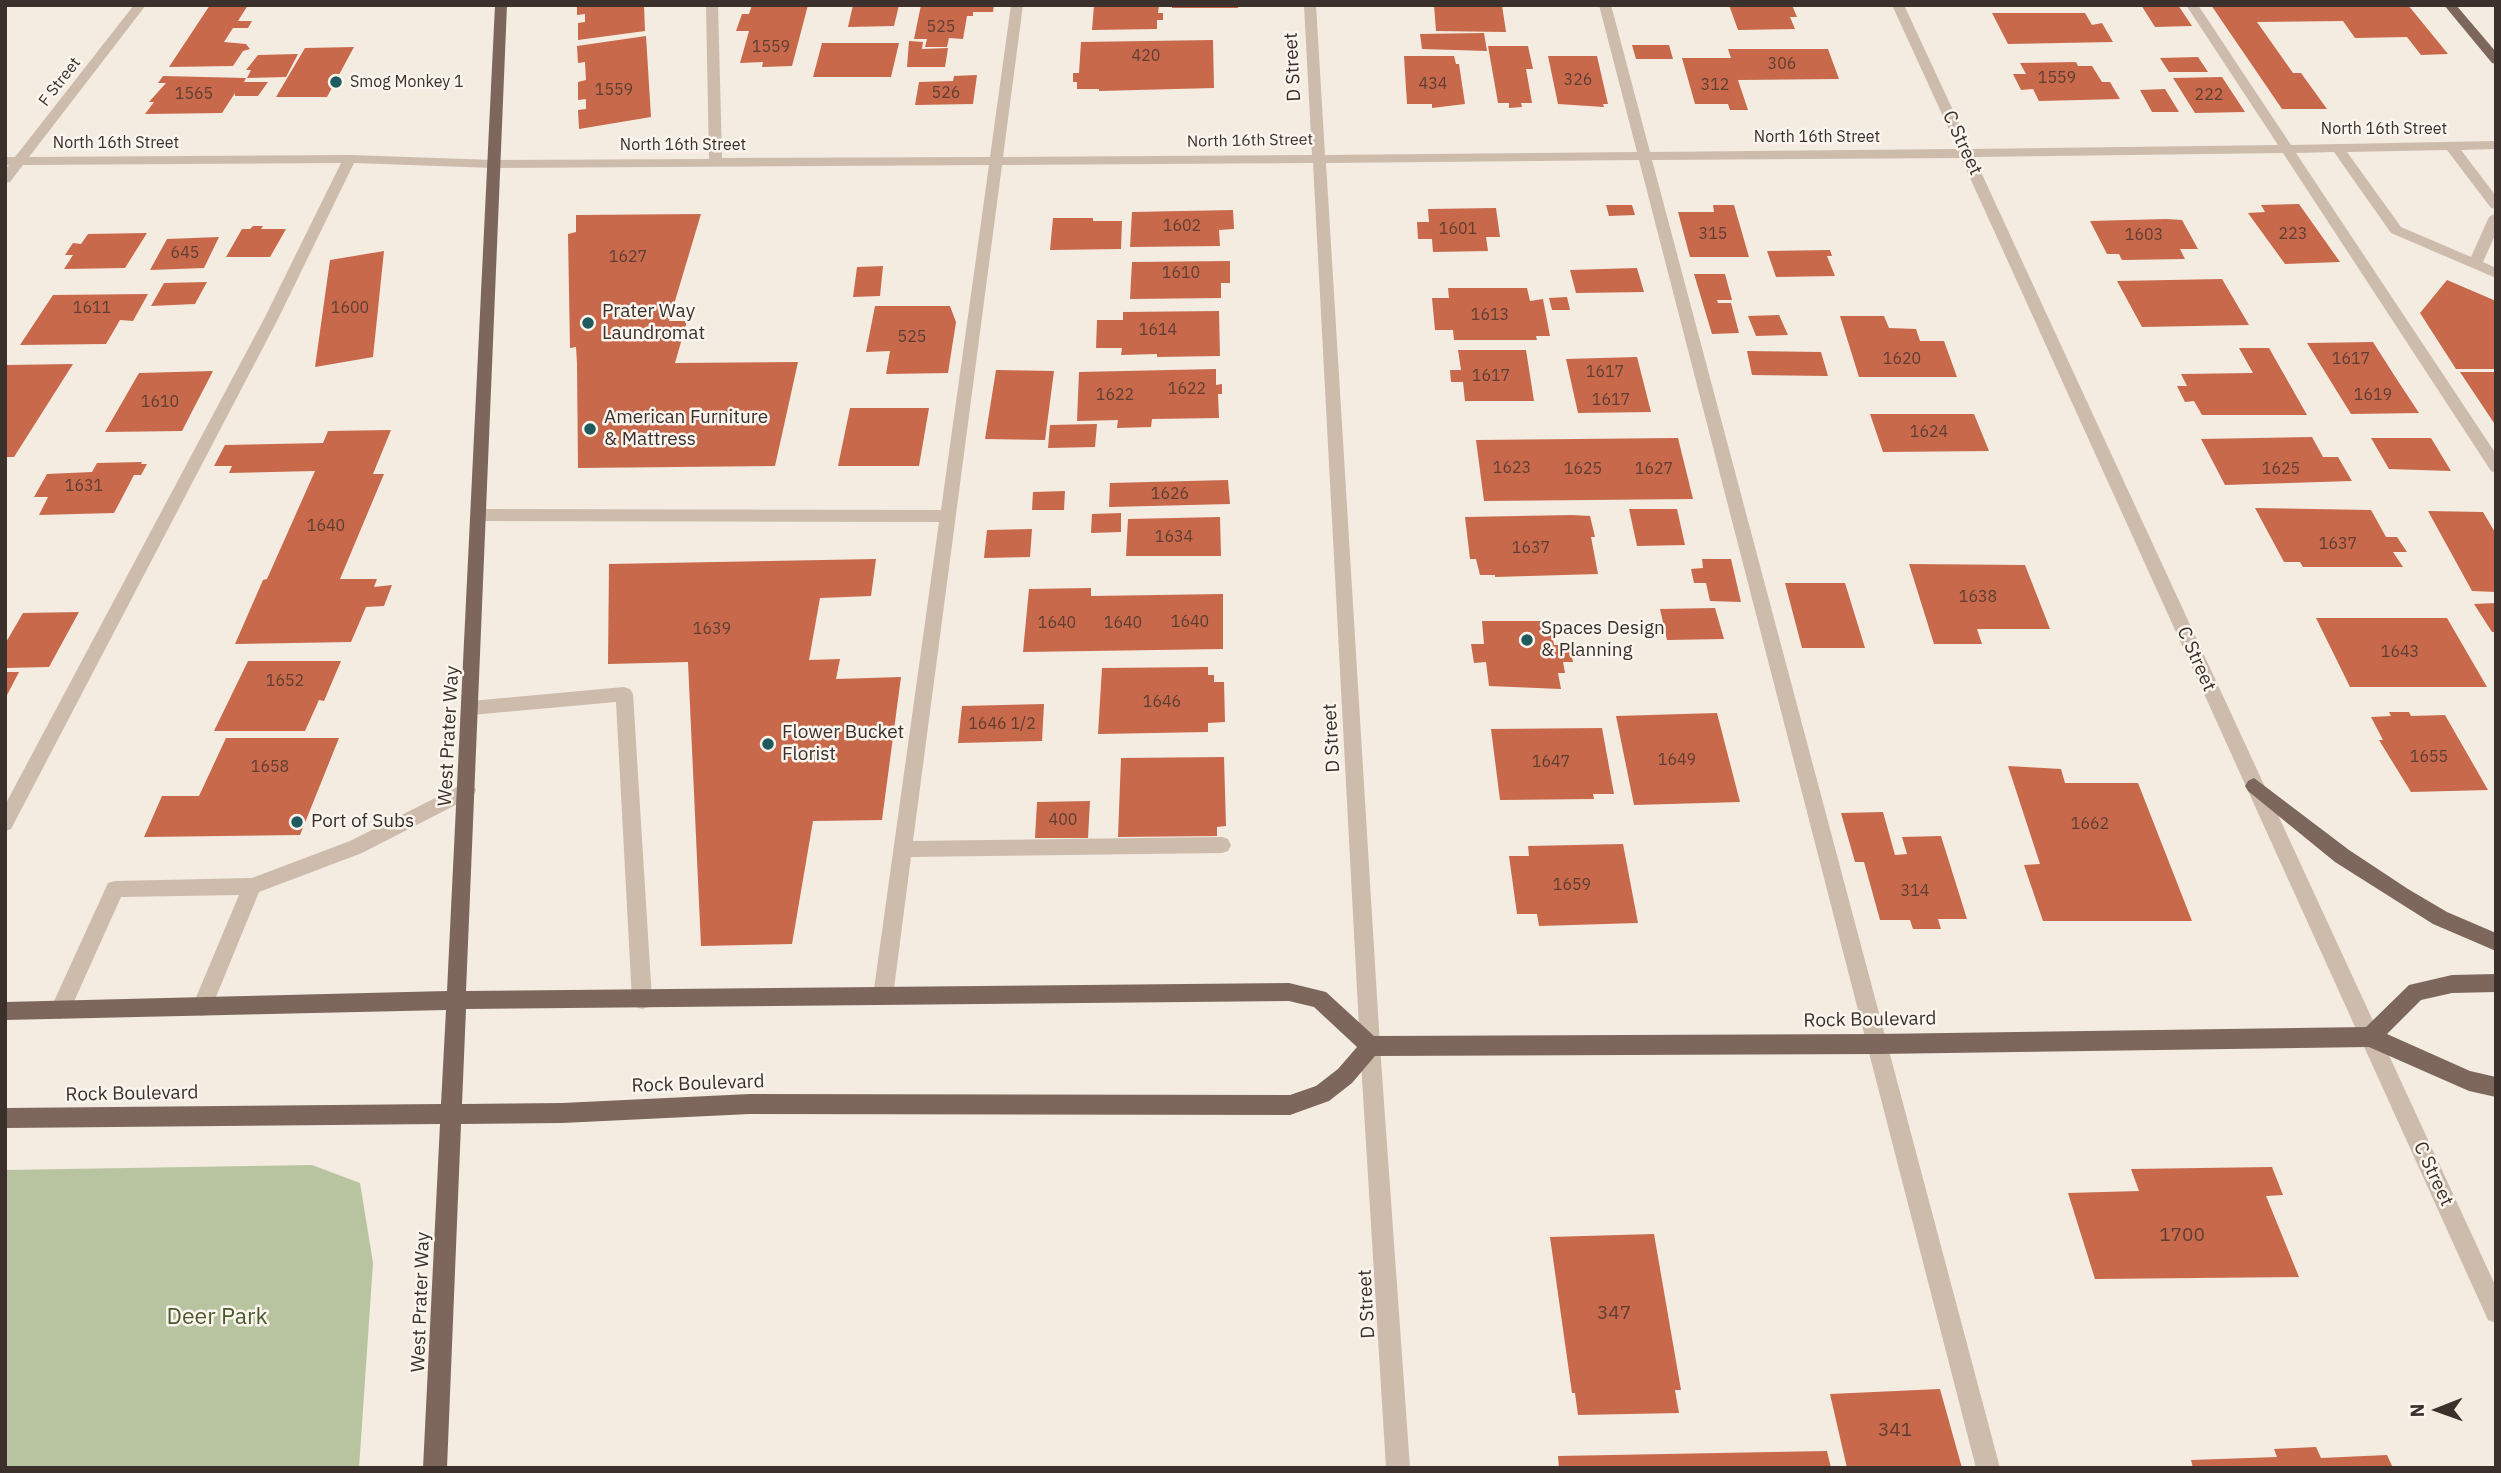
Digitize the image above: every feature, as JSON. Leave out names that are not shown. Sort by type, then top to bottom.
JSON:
[{"type":"main road","name":"West Prater Way","points":[[435,1468],[501,5]]},
{"type":"main road","points":[[2450,5],[2496,60]]},
{"type":"main road","points":[[2254,786],[2342,856],[2401,895],[2441,918],[2496,942]]},
{"type":"main road","points":[[2370,1037],[2416,992],[2452,984],[2496,983]]},
{"type":"main road","points":[[5,1011],[456,1000],[1289,992],[1319,999],[1370,1046]]},
{"type":"main road","name":"Rock Boulevard","points":[[5,1118],[562,1113],[750,1104],[1290,1105],[1322,1094],[1345,1076],[1370,1046],[1877,1044],[2370,1037],[2469,1082],[2496,1087]]},
{"type":"street","name":"F Street","points":[[5,179],[12,161],[140,5]]},
{"type":"street","points":[[712,5],[716,163]]},
{"type":"street","points":[[883,996],[1017,5]]},
{"type":"street","name":"D Street","points":[[1310,5],[1370,1046],[1398,1468]]},
{"type":"street","points":[[1605,5],[1988,1468]]},
{"type":"street","name":"C Street","points":[[1898,5],[2496,1311]]},
{"type":"street","points":[[2192,5],[2496,467]]},
{"type":"street","name":"North 16th Street","points":[[12,161],[350,159],[494,164],[716,163],[2147,152],[2285,147],[2496,145]]},
{"type":"street","points":[[2451,146],[2496,205]]},
{"type":"street","points":[[2337,147],[2396,230],[2496,273]]},
{"type":"street","points":[[5,823],[271,318],[350,159]]},
{"type":"street","points":[[2475,264],[2496,217]]},
{"type":"street","points":[[480,515],[948,516]]},
{"type":"street","points":[[471,708],[624,694],[642,1000]]},
{"type":"street","points":[[60,1010],[115,889],[252,886],[356,847],[467,790]]},
{"type":"street","points":[[903,849],[1222,845]]},
{"type":"street","points":[[202,1007],[252,886]]},
{"type":"green space","name":"Deer Park","points":[[312,1165],[360,1183],[373,1263],[359,1468],[5,1468],[5,1170]]},
{"type":"building","points":[[210,5],[248,5],[238,21],[252,21],[248,28],[233,28],[224,42],[246,44],[250,49],[243,51],[233,66],[169,67]]},
{"type":"building","points":[[577,5],[644,5],[645,31],[578,40],[578,23],[585,22],[585,14],[577,15]]},
{"type":"building","points":[[752,5],[808,5],[792,66],[762,67],[763,62],[740,63],[749,31],[736,31],[742,14],[749,14]]},
{"type":"building","points":[[853,5],[899,5],[894,26],[848,27]]},
{"type":"building","points":[[921,5],[994,5],[993,12],[973,12],[973,16],[967,16],[963,39],[949,38],[947,47],[925,47],[927,39],[914,39]]},
{"type":"building","points":[[1094,5],[1159,5],[1158,13],[1163,13],[1163,20],[1157,20],[1157,29],[1092,30]]},
{"type":"building","points":[[1172,5],[1238,5],[1238,8],[1172,8]]},
{"type":"building","points":[[1434,5],[1502,5],[1506,32],[1436,31]]},
{"type":"building","points":[[1729,5],[1792,5],[1797,17],[1790,17],[1795,29],[1738,30]]},
{"type":"building","points":[[2141,5],[2178,5],[2192,26],[2155,27]]},
{"type":"building","points":[[2211,5],[2408,5],[2448,54],[2421,55],[2407,37],[2355,38],[2343,21],[2257,22],[2293,73],[2301,73],[2327,109],[2282,109]]},
{"type":"building","points":[[1992,13],[2085,13],[2092,25],[2102,23],[2113,42],[2008,44]]},
{"type":"building","points":[[1484,33],[1487,51],[1422,49],[1420,34]]},
{"type":"building","points":[[646,36],[651,117],[579,129],[578,110],[586,109],[586,99],[578,100],[578,82],[586,80],[585,62],[578,63],[577,46]]},
{"type":"building","points":[[1213,40],[1214,88],[1099,91],[1077,89],[1077,82],[1073,82],[1073,73],[1079,73],[1081,42]]},
{"type":"building","points":[[909,41],[923,42],[922,49],[948,48],[945,67],[907,67]]},
{"type":"building","points":[[822,43],[899,43],[891,77],[813,77]]},
{"type":"building","points":[[1632,45],[1669,45],[1673,59],[1636,59]]},
{"type":"building","points":[[1488,46],[1528,46],[1533,69],[1526,69],[1532,103],[1521,103],[1522,107],[1509,108],[1509,103],[1498,103]]},
{"type":"building","points":[[354,47],[327,97],[276,97],[305,48]]},
{"type":"building","points":[[1728,49],[1828,49],[1839,79],[1738,80],[1748,110],[1730,110],[1728,104],[1695,104],[1682,58],[1731,58]]},
{"type":"building","points":[[298,54],[286,77],[247,78],[251,70],[246,70],[258,55]]},
{"type":"building","points":[[1404,56],[1454,56],[1456,64],[1459,64],[1465,104],[1432,108],[1432,104],[1407,104]]},
{"type":"building","points":[[1548,56],[1597,56],[1608,104],[1603,104],[1604,107],[1558,104]]},
{"type":"building","points":[[2198,57],[2208,72],[2169,72],[2160,58]]},
{"type":"building","points":[[2076,62],[2078,66],[2092,66],[2102,82],[2110,82],[2120,99],[2039,101],[2033,89],[2021,90],[2013,74],[2026,74],[2020,63]]},
{"type":"building","points":[[977,75],[973,104],[915,105],[919,82],[953,81],[954,76]]},
{"type":"building","points":[[163,76],[246,78],[244,82],[268,82],[258,96],[235,96],[235,93],[222,113],[145,114],[154,102],[149,102],[166,83],[158,83]]},
{"type":"building","points":[[2222,77],[2245,112],[2195,113],[2173,78]]},
{"type":"building","points":[[2165,89],[2179,112],[2152,112],[2140,90]]},
{"type":"building","points":[[2299,204],[2340,262],[2285,264],[2248,213],[2265,212],[2261,205]]},
{"type":"building","points":[[1606,205],[1632,205],[1635,215],[1609,216]]},
{"type":"building","points":[[1713,205],[1734,205],[1749,257],[1690,257],[1678,212],[1714,212]]},
{"type":"building","points":[[1496,208],[1500,237],[1486,237],[1488,251],[1433,252],[1432,239],[1418,239],[1417,222],[1429,222],[1428,209]]},
{"type":"building","points":[[1233,210],[1234,229],[1219,230],[1220,246],[1130,247],[1132,212]]},
{"type":"building","points":[[701,214],[669,321],[687,321],[675,363],[798,362],[775,466],[578,468],[577,363],[576,347],[570,348],[568,234],[576,232],[576,215]]},
{"type":"building","points":[[1053,218],[1122,221],[1121,249],[1050,250]]},
{"type":"building","points":[[2182,220],[2198,249],[2180,249],[2185,259],[2122,260],[2119,254],[2107,254],[2090,221]]},
{"type":"building","points":[[253,226],[263,226],[261,229],[286,229],[270,257],[226,257],[242,229],[250,229]]},
{"type":"building","points":[[147,233],[125,268],[64,269],[73,255],[65,255],[73,243],[81,244],[88,234]]},
{"type":"building","points":[[219,237],[204,268],[150,270],[167,239]]},
{"type":"building","points":[[1830,250],[1832,256],[1827,256],[1835,276],[1776,277],[1767,251]]},
{"type":"building","points":[[384,251],[373,357],[315,367],[330,260]]},
{"type":"building","points":[[1230,261],[1230,283],[1221,283],[1221,298],[1130,299],[1132,262]]},
{"type":"building","points":[[883,266],[880,296],[853,297],[857,267]]},
{"type":"building","points":[[1637,268],[1644,292],[1576,293],[1570,270]]},
{"type":"building","points":[[1694,274],[1725,274],[1732,300],[1717,300],[1718,303],[1731,303],[1739,333],[1712,334]]},
{"type":"building","points":[[2222,279],[2249,325],[2142,327],[2117,281]]},
{"type":"building","points":[[2447,280],[2496,301],[2496,369],[2456,369],[2420,313]]},
{"type":"building","points":[[207,282],[195,304],[151,306],[164,283]]},
{"type":"building","points":[[1448,288],[1527,288],[1530,301],[1543,299],[1550,336],[1536,336],[1537,340],[1454,340],[1453,330],[1435,330],[1432,298],[1449,298]]},
{"type":"building","points":[[148,294],[133,321],[120,320],[106,344],[20,345],[53,295]]},
{"type":"building","points":[[1567,297],[1570,310],[1552,310],[1549,298]]},
{"type":"building","points":[[875,306],[950,306],[956,322],[948,373],[886,374],[890,351],[866,352]]},
{"type":"building","points":[[1219,311],[1220,356],[1121,355],[1122,348],[1096,348],[1097,320],[1123,320],[1123,312]]},
{"type":"building","points":[[1779,315],[1788,335],[1756,336],[1748,316]]},
{"type":"building","points":[[1840,316],[1884,316],[1889,328],[1916,329],[1920,341],[1944,341],[1957,377],[1859,377]]},
{"type":"building","points":[[2373,342],[2419,413],[2351,414],[2307,343]]},
{"type":"building","points":[[2239,348],[2269,348],[2307,415],[2202,415],[2194,401],[2185,402],[2177,386],[2187,386],[2181,374],[2253,373]]},
{"type":"building","points":[[1458,350],[1526,350],[1534,401],[1465,401],[1463,382],[1451,382],[1450,370],[1461,370]]},
{"type":"building","points":[[1747,351],[1821,352],[1828,376],[1752,375]]},
{"type":"building","points":[[1637,357],[1651,412],[1578,413],[1566,359]]},
{"type":"building","points":[[73,364],[14,457],[5,457],[5,365]]},
{"type":"building","points":[[1216,369],[1216,385],[1222,384],[1222,394],[1218,394],[1219,418],[1152,419],[1151,427],[1117,428],[1118,420],[1077,421],[1079,372]]},
{"type":"building","points":[[996,370],[1054,371],[1045,440],[985,439]]},
{"type":"building","points":[[213,371],[182,431],[105,432],[139,373]]},
{"type":"building","points":[[2460,372],[2496,372],[2496,426]]},
{"type":"building","points":[[850,408],[929,408],[919,466],[838,466]]},
{"type":"building","points":[[1870,414],[1974,414],[1989,451],[1883,452]]},
{"type":"building","points":[[1097,424],[1095,447],[1048,448],[1050,425]]},
{"type":"building","points":[[391,430],[373,474],[384,474],[340,579],[377,579],[374,587],[392,585],[384,606],[366,607],[351,642],[235,644],[315,471],[229,473],[232,466],[214,466],[225,445],[323,443],[328,431]]},
{"type":"building","points":[[2312,437],[2323,457],[2338,457],[2352,481],[2225,485],[2201,439]]},
{"type":"building","points":[[1678,438],[1693,499],[1484,501],[1476,440]]},
{"type":"building","points":[[2371,438],[2431,438],[2451,471],[2389,469]]},
{"type":"building","points":[[142,462],[141,464],[147,464],[141,475],[134,475],[114,513],[39,515],[48,497],[34,497],[47,474],[92,472],[97,463]]},
{"type":"building","points":[[1228,480],[1230,504],[1109,507],[1110,483]]},
{"type":"building","points":[[1065,491],[1064,510],[1032,510],[1033,492]]},
{"type":"building","points":[[2255,508],[2371,510],[2386,537],[2397,537],[2407,552],[2393,552],[2403,567],[2303,567],[2300,562],[2284,562]]},
{"type":"building","points":[[1629,509],[1677,509],[1685,545],[1637,546]]},
{"type":"building","points":[[2428,511],[2483,512],[2496,534],[2496,592],[2472,591]]},
{"type":"building","points":[[1121,513],[1121,532],[1091,533],[1092,514]]},
{"type":"building","points":[[1590,516],[1598,574],[1495,577],[1480,575],[1476,559],[1470,559],[1465,517]]},
{"type":"building","points":[[1220,517],[1221,556],[1126,556],[1128,519]]},
{"type":"building","points":[[1032,529],[1030,557],[984,558],[987,530]]},
{"type":"building","points":[[876,559],[871,596],[820,598],[809,660],[840,659],[836,679],[901,677],[882,820],[813,821],[792,944],[701,946],[688,662],[608,664],[609,564]]},
{"type":"building","points":[[1702,559],[1731,559],[1741,602],[1710,601],[1706,583],[1694,583],[1691,569],[1703,568]]},
{"type":"building","points":[[1909,564],[2025,565],[2050,629],[1977,629],[1982,644],[1934,644]]},
{"type":"building","points":[[1785,583],[1845,583],[1865,648],[1802,648]]},
{"type":"building","points":[[1091,588],[1091,596],[1223,594],[1223,649],[1023,652],[1029,589]]},
{"type":"building","points":[[2496,603],[2496,632],[2492,632],[2474,604]]},
{"type":"building","points":[[1715,608],[1724,639],[1667,640],[1660,609]]},
{"type":"building","points":[[79,612],[49,667],[5,668],[5,644],[23,613]]},
{"type":"building","points":[[2316,618],[2447,618],[2487,687],[2350,687]]},
{"type":"building","points":[[1482,621],[1550,621],[1554,645],[1570,645],[1573,662],[1563,662],[1565,673],[1558,673],[1561,689],[1489,686],[1486,662],[1474,663],[1471,644],[1484,644]]},
{"type":"building","points":[[248,661],[341,661],[324,701],[319,700],[305,731],[214,731]]},
{"type":"building","points":[[1208,667],[1208,675],[1214,675],[1214,682],[1224,682],[1225,722],[1208,723],[1208,732],[1098,734],[1102,668]]},
{"type":"building","points":[[5,672],[19,672],[5,699]]},
{"type":"building","points":[[1044,704],[1042,741],[958,743],[962,706]]},
{"type":"building","points":[[2389,712],[2409,712],[2411,716],[2445,715],[2488,790],[2411,792],[2379,740],[2383,740],[2371,717],[2391,716]]},
{"type":"building","points":[[1717,713],[1740,802],[1634,805],[1616,716]]},
{"type":"building","points":[[1602,728],[1614,794],[1593,794],[1594,799],[1500,800],[1491,729]]},
{"type":"building","points":[[226,738],[339,738],[300,835],[144,837],[162,796],[199,796]]},
{"type":"building","points":[[1224,757],[1226,826],[1217,827],[1217,836],[1118,837],[1121,758]]},
{"type":"building","points":[[2008,766],[2061,769],[2065,783],[2138,783],[2192,921],[2043,921],[2024,865],[2040,864]]},
{"type":"building","points":[[1090,801],[1088,838],[1035,838],[1037,802]]},
{"type":"building","points":[[1883,812],[1895,855],[1907,854],[1902,837],[1941,836],[1967,919],[1938,919],[1941,929],[1913,929],[1910,920],[1880,920],[1864,862],[1855,862],[1841,813]]},
{"type":"building","points":[[1623,844],[1638,923],[1539,926],[1537,914],[1517,914],[1509,856],[1529,856],[1528,846]]},
{"type":"building","points":[[2272,1167],[2283,1195],[2266,1196],[2299,1277],[2095,1279],[2068,1193],[2139,1191],[2131,1169]]},
{"type":"building","points":[[1654,1234],[1681,1390],[1675,1390],[1679,1413],[1578,1415],[1575,1393],[1572,1393],[1550,1237]]},
{"type":"building","points":[[1940,1389],[1962,1468],[1847,1468],[1830,1394]]},
{"type":"building","points":[[2316,1447],[2321,1458],[2387,1455],[2393,1468],[2193,1468],[2191,1460],[2277,1457],[2274,1449]]},
{"type":"building","points":[[1827,1451],[1831,1468],[1559,1468],[1558,1456]]},
{"type":"place","name":"Smog Monkey 1","points":[[336,82]]},
{"type":"place","name":"Prater Way Laundromat","points":[[588,323]]},
{"type":"place","name":"American Furniture & Mattress","points":[[590,429]]},
{"type":"place","name":"Spaces Design & Planning","points":[[1527,640]]},
{"type":"place","name":"Flower Bucket Florist","points":[[768,744]]},
{"type":"place","name":"Port of Subs","points":[[297,822]]}]
